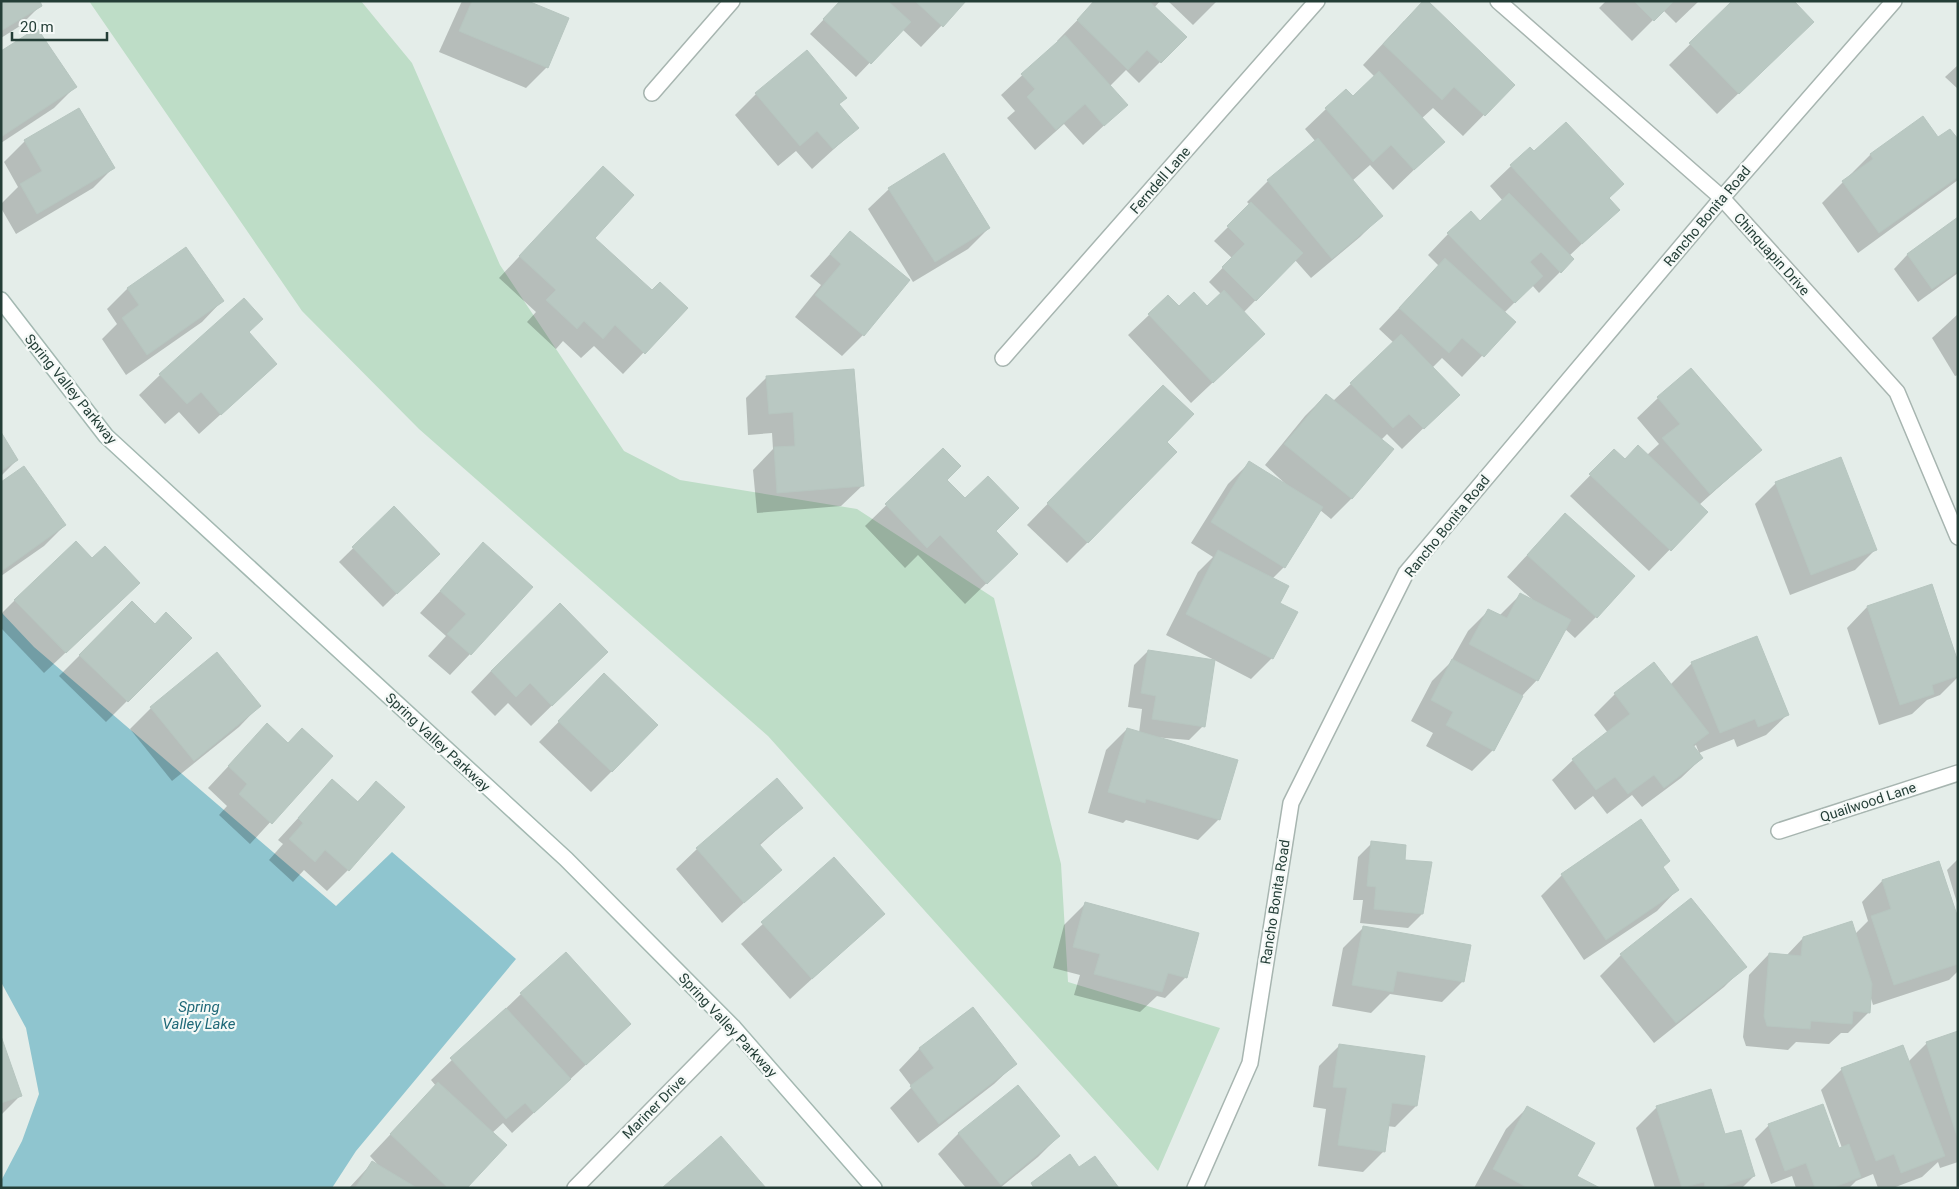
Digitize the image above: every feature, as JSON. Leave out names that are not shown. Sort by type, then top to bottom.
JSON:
[{"type":"street","points":[[652,93],[732,1]]},
{"type":"street","name":"Ferndell Lane","points":[[1003,358],[1316,1]]},
{"type":"street","name":"Chinquapin Drive","points":[[1498,1],[1722,198],[1897,392],[1958,537]]},
{"type":"street","name":"Rancho Bonita Road","points":[[1195,1188],[1250,1063],[1291,803],[1406,574],[1722,198],[1894,1]]},
{"type":"street","name":"Spring Valley Parkway","points":[[1,300],[106,436],[566,859],[733,1027],[874,1188]]},
{"type":"street","name":"Quailwood Lane","points":[[1779,831],[1958,773]]},
{"type":"street","name":"Mariner Drive","points":[[575,1188],[733,1027]]},
{"type":"green space","points":[[89,1],[361,1],[412,63],[500,265],[624,451],[680,480],[857,509],[994,598],[1061,864],[1068,982],[1220,1028],[1158,1171],[768,736],[419,429],[302,311]]},
{"type":"water","name":"Spring Valley Lake","points":[[1,612],[34,647],[336,906],[392,852],[516,959],[356,1151],[332,1188],[1,1188],[1,1181],[22,1141],[39,1094],[26,1028],[1,982]]},
{"type":"building","points":[[1,1],[40,1],[42,6],[1,31]]},
{"type":"building","points":[[472,1],[528,1],[569,18],[548,68],[459,31]]},
{"type":"building","points":[[840,1],[888,1],[911,22],[871,64],[823,19]]},
{"type":"building","points":[[915,1],[966,1],[943,27]]},
{"type":"building","points":[[1094,1],[1149,1],[1187,37],[1161,63],[1147,50],[1128,70],[1077,20]]},
{"type":"building","points":[[1423,1],[1428,1],[1515,85],[1485,116],[1454,87],[1442,100],[1383,44]]},
{"type":"building","points":[[1634,1],[1674,1],[1654,21]]},
{"type":"building","points":[[1732,1],[1794,1],[1814,22],[1739,94],[1689,43]]},
{"type":"building","points":[[37,28],[77,87],[1,137],[1,51]]},
{"type":"building","points":[[1065,35],[1128,105],[1104,126],[1085,104],[1056,130],[1027,97],[1035,89],[1021,74]]},
{"type":"building","points":[[807,50],[847,98],[839,104],[859,128],[833,149],[817,131],[800,146],[755,93]]},
{"type":"building","points":[[1379,71],[1445,142],[1414,170],[1391,145],[1373,162],[1325,108],[1346,89],[1353,96]]},
{"type":"building","points":[[79,108],[115,168],[37,214],[20,184],[42,171],[24,140]]},
{"type":"building","points":[[1923,116],[1938,137],[1950,129],[1958,139],[1958,177],[1879,233],[1842,181],[1873,159],[1870,154]]},
{"type":"building","points":[[1566,122],[1624,184],[1609,198],[1620,210],[1582,244],[1510,165],[1530,147],[1534,151]]},
{"type":"building","points":[[1318,138],[1383,216],[1332,259],[1267,180]]},
{"type":"building","points":[[944,153],[990,228],[935,262],[888,188]]},
{"type":"building","points":[[603,166],[634,195],[595,238],[652,290],[660,282],[688,308],[645,354],[615,325],[603,339],[584,321],[577,329],[546,300],[556,290],[519,256]]},
{"type":"building","points":[[1509,193],[1574,259],[1561,273],[1541,252],[1530,262],[1543,276],[1515,303],[1447,233],[1471,211],[1480,221]]},
{"type":"building","points":[[1251,202],[1303,253],[1256,301],[1222,267],[1245,244],[1227,226]]},
{"type":"building","points":[[1958,217],[1958,271],[1932,289],[1907,254]]},
{"type":"building","points":[[850,231],[910,280],[864,336],[815,295],[841,264],[830,254]]},
{"type":"building","points":[[186,247],[224,301],[147,355],[122,318],[139,305],[127,288]]},
{"type":"building","points":[[1445,258],[1516,322],[1484,357],[1462,338],[1449,353],[1399,308]]},
{"type":"building","points":[[1224,290],[1265,334],[1213,383],[1148,314],[1168,295],[1179,306],[1194,292],[1207,306]]},
{"type":"building","points":[[244,298],[263,319],[249,332],[277,364],[221,415],[201,392],[187,404],[159,374]]},
{"type":"building","points":[[1401,334],[1460,395],[1424,429],[1409,414],[1393,428],[1350,383]]},
{"type":"building","points":[[1691,368],[1762,450],[1710,494],[1662,438],[1680,424],[1657,397]]},
{"type":"building","points":[[854,369],[864,486],[777,493],[774,447],[795,446],[793,412],[769,414],[766,376]]},
{"type":"building","points":[[1163,385],[1194,414],[1167,442],[1177,452],[1088,543],[1047,503]]},
{"type":"building","points":[[1326,394],[1394,449],[1352,499],[1284,444]]},
{"type":"building","points":[[1,432],[18,460],[1,471]]},
{"type":"building","points":[[1638,445],[1708,512],[1671,551],[1589,474],[1614,449],[1625,459]]},
{"type":"building","points":[[943,448],[961,466],[947,480],[965,498],[988,476],[1019,508],[996,531],[1018,554],[987,584],[940,535],[927,548],[885,504]]},
{"type":"building","points":[[1841,457],[1877,550],[1811,575],[1775,482]]},
{"type":"building","points":[[1249,461],[1323,507],[1285,568],[1211,522]]},
{"type":"building","points":[[24,466],[66,525],[2,571],[1,482]]},
{"type":"building","points":[[394,506],[440,554],[397,594],[352,547]]},
{"type":"building","points":[[1565,513],[1635,576],[1597,618],[1527,555]]},
{"type":"building","points":[[76,541],[92,558],[105,546],[140,583],[66,653],[14,600]]},
{"type":"building","points":[[483,542],[533,587],[471,655],[447,634],[466,614],[440,591]]},
{"type":"building","points":[[1218,550],[1289,586],[1280,603],[1298,612],[1273,659],[1186,614]]},
{"type":"building","points":[[1932,584],[1958,662],[1958,676],[1932,685],[1934,694],[1900,705],[1867,606]]},
{"type":"building","points":[[1520,593],[1571,620],[1538,681],[1469,644],[1488,609],[1507,618]]},
{"type":"building","points":[[132,601],[155,624],[166,612],[192,638],[128,702],[79,655]]},
{"type":"building","points":[[560,603],[608,652],[552,706],[530,683],[516,697],[491,671]]},
{"type":"building","points":[[1757,636],[1789,715],[1758,727],[1755,719],[1720,733],[1691,662]]},
{"type":"building","points":[[1148,650],[1215,660],[1205,727],[1152,719],[1156,696],[1141,693]]},
{"type":"building","points":[[217,652],[261,706],[194,761],[150,707]]},
{"type":"building","points":[[1452,659],[1523,696],[1494,751],[1446,725],[1453,712],[1431,700]]},
{"type":"building","points":[[1654,662],[1709,733],[1693,745],[1703,758],[1664,788],[1654,775],[1628,794],[1615,777],[1596,790],[1572,759],[1630,714],[1614,693]]},
{"type":"building","points":[[604,673],[658,725],[612,772],[558,721]]},
{"type":"building","points":[[267,723],[288,743],[302,728],[333,756],[272,824],[239,794],[247,784],[228,766]]},
{"type":"building","points":[[1127,728],[1238,760],[1220,820],[1146,799],[1145,803],[1108,792]]},
{"type":"building","points":[[777,778],[803,808],[759,844],[782,870],[744,903],[696,848]]},
{"type":"building","points":[[332,779],[358,802],[376,781],[405,807],[349,871],[325,850],[315,862],[289,839],[303,823],[298,818]]},
{"type":"building","points":[[1641,819],[1670,861],[1663,867],[1679,890],[1606,940],[1561,874]]},
{"type":"building","points":[[1371,841],[1406,845],[1405,860],[1432,862],[1423,914],[1374,909],[1376,887],[1367,886]]},
{"type":"building","points":[[834,857],[885,914],[812,979],[761,922]]},
{"type":"building","points":[[1939,861],[1958,918],[1958,964],[1894,985],[1871,916],[1891,909],[1882,880]]},
{"type":"building","points":[[1691,898],[1747,967],[1676,1023],[1620,954]]},
{"type":"building","points":[[1085,902],[1199,933],[1187,978],[1168,973],[1162,992],[1094,974],[1100,954],[1073,947]]},
{"type":"building","points":[[1852,921],[1872,984],[1870,1013],[1853,1011],[1852,1024],[1811,1021],[1810,1029],[1767,1026],[1764,1016],[1769,953],[1801,956],[1803,937]]},
{"type":"building","points":[[1363,926],[1471,945],[1464,982],[1397,971],[1393,992],[1352,985]]},
{"type":"building","points":[[566,952],[631,1024],[586,1065],[520,993]]},
{"type":"building","points":[[973,1007],[1017,1064],[939,1124],[910,1086],[934,1068],[919,1048]]},
{"type":"building","points":[[506,1008],[571,1079],[534,1113],[525,1103],[506,1119],[450,1058]]},
{"type":"building","points":[[1958,1031],[1958,1139],[1926,1042]]},
{"type":"building","points":[[1,1036],[22,1096],[1,1103]]},
{"type":"building","points":[[1339,1044],[1425,1056],[1417,1106],[1392,1103],[1385,1152],[1338,1145],[1347,1088],[1333,1087]]},
{"type":"building","points":[[1903,1045],[1945,1156],[1901,1173],[1894,1154],[1876,1161],[1841,1068]]},
{"type":"building","points":[[438,1082],[507,1145],[467,1188],[448,1188],[390,1134]]},
{"type":"building","points":[[1018,1085],[1060,1136],[1001,1185],[958,1133]]},
{"type":"building","points":[[1711,1089],[1725,1134],[1741,1130],[1755,1176],[1718,1188],[1705,1188],[1704,1182],[1682,1188],[1656,1106]]},
{"type":"building","points":[[1823,1104],[1839,1148],[1849,1144],[1861,1177],[1832,1188],[1815,1188],[1806,1163],[1785,1171],[1768,1124]]},
{"type":"building","points":[[1527,1106],[1595,1143],[1577,1176],[1600,1188],[1528,1188],[1493,1169]]},
{"type":"building","points":[[721,1136],[766,1188],[662,1188]]},
{"type":"building","points":[[1070,1154],[1079,1167],[1095,1156],[1119,1188],[1034,1188],[1031,1183]]},
{"type":"building","points":[[372,1161],[417,1188],[355,1188]]}]
